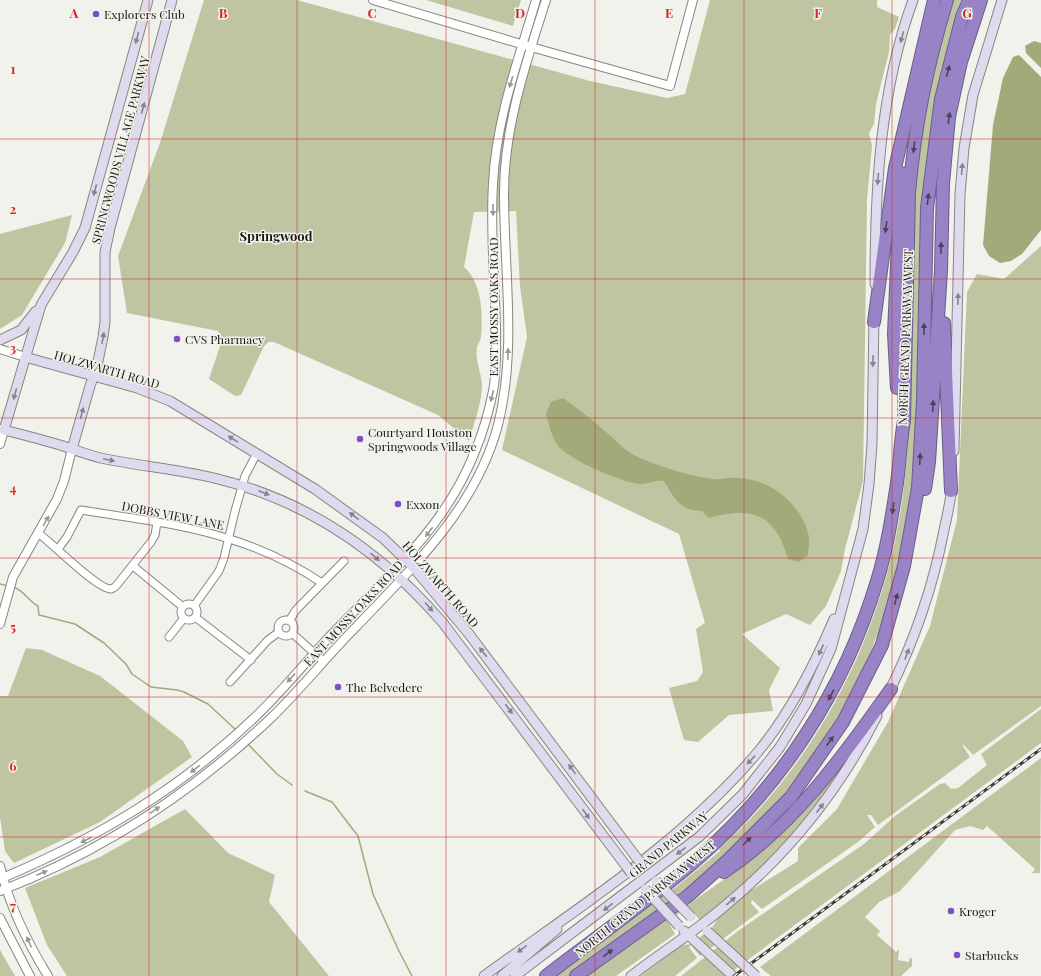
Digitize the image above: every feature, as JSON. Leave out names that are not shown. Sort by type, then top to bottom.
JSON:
[{"type":"highway","points":[[874,322],[895,168],[934,0]]},
{"type":"highway","name":"NORTH GRAND PARKWAY WEST","points":[[546,976],[674,878],[714,844],[764,793],[800,745],[822,710],[840,677],[862,628],[878,580],[890,532],[897,481],[900,441],[904,421],[909,193],[912,157],[917,120],[926,75],[947,0]]},
{"type":"highway","name":"NORTH GRAND PARKWAY WEST","points":[[576,976],[688,896],[727,861],[791,797],[843,722],[882,646],[904,566],[918,488],[923,400],[927,208],[941,99],[962,17],[969,0]]},
{"type":"highway","points":[[904,566],[912,553],[929,462],[941,270],[943,184],[949,117],[961,62],[981,0]]},
{"type":"highway","points":[[900,441],[894,334],[898,222],[905,120]]},
{"type":"highway","points":[[941,270],[952,492]]},
{"type":"highway","points":[[688,896],[740,861],[782,826],[826,776],[891,689]]},
{"type":"main road","name":"SPRINGWOODS VILLAGE PARKWAY","points":[[2,430],[41,305],[73,252],[85,228],[148,0]]},
{"type":"main road","name":"SPRINGWOODS VILLAGE PARKWAY","points":[[72,450],[97,366],[105,322],[105,252],[109,234],[172,0]]},
{"type":"main road","points":[[484,976],[678,833],[719,794],[758,752],[786,713],[818,656],[847,589],[863,529],[869,484],[874,322],[875,212],[882,132],[895,64],[913,0]]},
{"type":"main road","points":[[631,976],[704,928],[784,852],[822,806],[865,740],[904,663],[921,618],[939,555],[952,492],[956,427],[960,194],[964,148],[973,95],[1002,0]]},
{"type":"main road","points":[[0,340],[21,330],[41,305]]},
{"type":"main road","name":"HOLZWARTH ROAD","points":[[25,358],[137,388],[170,401],[257,453],[350,513],[383,538],[413,567],[443,600],[642,865],[691,917],[756,976]]},
{"type":"main road","name":"HOLZWARTH ROAD","points":[[2,430],[99,458],[212,477],[243,485],[287,502],[318,517],[355,540],[402,579],[424,600],[445,625],[628,869],[679,926],[733,976]]},
{"type":"main road","name":"GRAND PARKWAY","points":[[516,976],[642,886],[699,837],[743,794],[780,747],[806,704],[831,649],[847,589]]},
{"type":"main road","points":[[502,976],[610,884]]},
{"type":"street","points":[[373,0],[531,48],[670,86],[693,0]]},
{"type":"street","name":"EAST MOSSY OAKS ROAD","points":[[1,878],[57,854],[119,822],[181,780],[225,745],[254,718],[393,572],[422,540],[450,504],[468,469],[485,424],[493,388],[496,358],[493,183],[496,145],[503,109],[536,0]]},
{"type":"street","name":"EAST MOSSY OAKS ROAD","points":[[3,889],[58,866],[112,838],[155,811],[198,781],[230,755],[258,730],[293,695],[323,661],[402,579],[435,543],[457,513],[479,474],[498,426],[505,390],[508,359],[505,183],[508,143],[518,94],[546,0]]},
{"type":"street","points":[[493,183],[505,183]]},
{"type":"street","name":"HOLZWARTH ROAD","points":[[0,349],[25,358]]},
{"type":"street","name":"SPRINGWOODS VILLAGE PARKWAY","points":[[0,444],[2,430]]},
{"type":"street","name":"SPRINGWOODS VILLAGE PARKWAY","points":[[0,624],[18,566],[58,499],[72,450]]},
{"type":"street","points":[[194,606],[219,571],[224,558],[243,485],[257,453]]},
{"type":"street","name":"DOBBS VIEW LANE","points":[[58,549],[81,510],[157,522],[229,537],[269,553],[322,583]]},
{"type":"street","points":[[38,533],[83,571],[104,587],[111,589],[116,586],[151,542],[157,522]]},
{"type":"street","points":[[289,621],[296,610],[344,561]]},
{"type":"street","points":[[133,566],[182,607]]},
{"type":"street","points":[[187,604],[194,606],[197,610],[195,617],[190,620],[184,618],[181,612],[182,607],[187,604]]},
{"type":"street","points":[[195,617],[251,660]]},
{"type":"street","points":[[169,637],[184,618]]},
{"type":"street","points":[[284,620],[289,621],[294,626],[292,633],[285,636],[279,632],[277,627],[284,620]]},
{"type":"street","points":[[230,682],[268,640],[279,632]]},
{"type":"street","points":[[292,633],[323,661]]},
{"type":"street","points":[[0,866],[3,889],[34,953],[48,976]]},
{"type":"street","points":[[0,918],[30,976]]},
{"type":"shaded area","points":[[204,0],[297,0],[590,81],[667,98],[685,94],[710,0],[877,0],[877,7],[899,17],[895,29],[890,34],[889,52],[876,104],[874,124],[869,133],[872,146],[867,200],[863,481],[845,549],[841,571],[826,606],[810,625],[786,614],[742,634],[780,668],[769,690],[773,711],[729,715],[698,742],[684,740],[669,688],[697,681],[703,672],[696,629],[705,623],[679,534],[502,450],[527,337],[520,286],[516,211],[474,212],[464,267],[475,281],[480,299],[482,327],[481,337],[477,347],[477,361],[481,375],[482,391],[469,441],[438,415],[274,342],[269,342],[264,346],[241,395],[235,396],[209,379],[221,343],[221,335],[218,331],[127,313],[118,256],[160,143]]},
{"type":"shaded area","points":[[426,0],[521,0],[513,26]]},
{"type":"shaded area","points":[[951,0],[961,0],[946,52],[935,102],[924,178],[917,447],[908,529],[885,615],[869,656],[832,728],[778,804],[702,879],[570,976],[553,976],[648,905],[676,887],[720,851],[719,849],[759,809],[794,766],[826,719],[852,669],[874,616],[890,562],[901,507],[907,451],[912,246],[920,134],[928,89]]},
{"type":"shaded area","points":[[1034,41],[1041,43],[1041,68],[1026,53],[1025,46]]},
{"type":"shaded area","points":[[1019,55],[1041,77],[1041,230],[1022,254],[1011,261],[1000,263],[989,256],[983,245],[993,125],[1003,78],[1013,57]]},
{"type":"shaded area","points":[[72,215],[65,243],[22,315],[0,329],[0,234]]},
{"type":"shaded area","points":[[1041,246],[1041,706],[973,755],[963,744],[970,757],[878,825],[871,815],[867,815],[875,827],[858,842],[762,909],[752,900],[751,903],[759,912],[700,956],[691,945],[689,947],[697,958],[675,976],[641,976],[682,945],[691,944],[712,928],[718,918],[750,891],[798,861],[798,848],[837,809],[888,722],[930,626],[957,520],[967,292],[977,274],[1004,279]]},
{"type":"shaded area","points":[[563,398],[580,410],[635,456],[666,468],[694,476],[716,479],[749,479],[772,488],[783,495],[792,504],[805,525],[809,537],[808,555],[799,562],[788,559],[783,544],[776,532],[769,523],[760,517],[738,513],[724,514],[709,518],[702,511],[688,509],[678,502],[664,481],[643,484],[623,480],[596,470],[571,456],[561,449],[554,440],[546,414],[551,402]]},
{"type":"shaded area","points":[[26,648],[42,650],[100,676],[183,741],[192,757],[100,822],[14,863],[5,851],[0,817],[0,696],[8,696]]},
{"type":"shaded area","points":[[1041,709],[1041,743],[726,976],[681,976],[738,931],[864,844],[895,816],[940,784],[945,783],[951,789],[958,788],[987,765],[981,754]]},
{"type":"shaded area","points":[[855,749],[823,797],[805,820],[787,842],[747,883],[702,919],[699,919],[687,907],[668,922],[675,934],[616,976],[587,976],[750,860]]},
{"type":"shaded area","points":[[1041,758],[1040,873],[1032,873],[1035,869],[987,826],[983,830],[970,826],[955,830],[900,891],[879,902],[865,917],[880,931],[877,935],[896,952],[899,949],[898,960],[909,962],[910,957],[912,959],[912,966],[901,976],[771,976],[760,967]]},
{"type":"shaded area","points":[[185,809],[228,853],[275,875],[269,902],[329,976],[67,976],[47,945],[25,888],[100,857]]},
{"type":"shaded area","points":[[0,950],[15,976],[0,976]]},
{"type":"waterway","points":[[0,584],[8,586]]},
{"type":"waterway","points":[[13,587],[17,588],[38,606],[39,615],[75,624],[104,643],[126,664],[132,674],[151,687],[184,692],[208,704],[236,730]]},
{"type":"waterway","points":[[247,743],[277,774],[292,785]]},
{"type":"waterway","points":[[305,791],[332,802],[358,836],[373,894],[412,976]]},
{"type":"railway","points":[[734,976],[1041,749]]},
{"type":"place","name":"Explorers Club","points":[[96,14]]},
{"type":"place","name":"CVS Pharmacy","points":[[177,339]]},
{"type":"place","name":"Courtyard Houston Springwoods Village","points":[[360,439]]},
{"type":"place","name":"Exxon","points":[[398,504]]},
{"type":"place","name":"The Belvedere","points":[[338,687]]},
{"type":"place","name":"Kroger","points":[[951,911]]},
{"type":"place","name":"Starbucks","points":[[957,955]]},
{"type":"district","name":"Springwood","points":[[276,235]]}]
